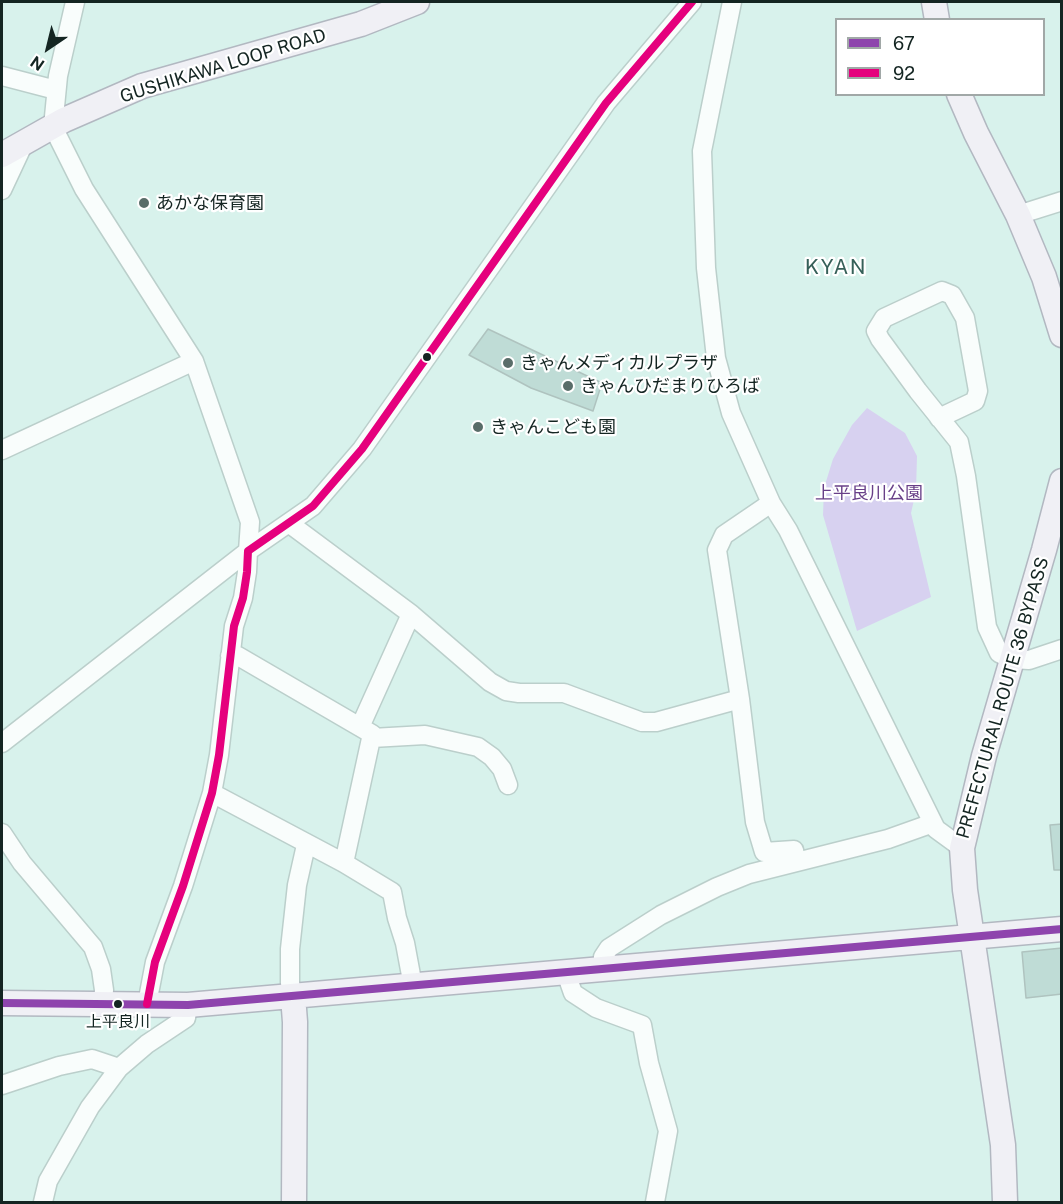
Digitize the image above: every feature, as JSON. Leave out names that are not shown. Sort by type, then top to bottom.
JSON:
[{"type":"main road","name":"GUSHIKAWA LOOP ROAD","points":[[2,155],[52,127],[142,86],[361,24],[417,2]]},
{"type":"main road","points":[[934,2],[937,18]]},
{"type":"main road","points":[[960,96],[1018,215],[1044,276],[1062,335]]},
{"type":"main road","name":"PREFECTURAL ROUTE 36 BYPASS","points":[[1005,1203],[1003,1145],[962,867],[962,848],[984,756],[1062,481]]},
{"type":"main road","points":[[2,1003],[188,1005],[1062,929]]},
{"type":"main road","points":[[293,996],[295,1022],[294,1203]]},
{"type":"street","points":[[75,2],[56,90],[52,127],[84,189],[194,361],[250,522],[247,572],[243,598],[234,626],[212,793],[183,886],[155,962],[147,1004]]},
{"type":"street","points":[[2,743],[248,551],[313,506],[362,449],[606,103],[692,2]]},
{"type":"street","points":[[732,2],[702,152],[706,268],[716,358],[731,413],[771,503],[788,530],[936,829],[962,848]]},
{"type":"street","points":[[2,76],[56,90]]},
{"type":"street","points":[[2,190],[24,143]]},
{"type":"street","points":[[1018,215],[1062,201]]},
{"type":"street","points":[[939,418],[975,401],[978,390],[965,318],[952,295],[942,291],[884,318],[876,330],[880,339],[939,418],[959,442],[970,500],[987,627],[999,653],[1011,659],[1029,660],[1062,649]]},
{"type":"street","points":[[2,450],[194,361]]},
{"type":"street","points":[[771,503],[724,536],[717,550],[740,699],[755,822],[764,852],[794,850],[796,861]]},
{"type":"street","points":[[290,524],[411,614],[490,682],[506,691],[564,693],[642,722],[656,722],[740,699]]},
{"type":"street","points":[[344,863],[366,733],[411,614]]},
{"type":"street","points":[[230,656],[238,656],[366,733],[425,735],[478,747],[492,757],[502,769],[508,786]]},
{"type":"street","points":[[212,793],[344,863],[392,892],[413,986]]},
{"type":"street","points":[[602,969],[603,957],[609,948],[661,915],[749,874],[888,839],[933,823]]},
{"type":"street","points":[[2,833],[22,863],[93,947],[101,969],[103,1004]]},
{"type":"street","points":[[293,996],[290,983],[290,949],[297,885],[306,844]]},
{"type":"street","points":[[566,973],[573,993],[596,1008],[642,1025],[649,1063],[668,1131],[654,1203]]},
{"type":"street","points":[[43,1203],[48,1181],[90,1107],[119,1068],[147,1044],[186,1018],[188,1005]]},
{"type":"street","points":[[2,1085],[59,1066],[92,1059],[119,1068]]},
{"type":"green space","name":"上平良川公園","points":[[867,408],[905,433],[917,456],[916,491],[911,513],[931,597],[857,631],[823,515],[824,488],[833,459],[852,425]]},
{"type":"building","points":[[488,329],[602,383],[593,411],[531,388],[469,355]]},
{"type":"building","points":[[1062,824],[1062,870],[1054,870],[1050,825]]},
{"type":"building","points":[[1062,948],[1062,994],[1026,998],[1022,952]]},
{"type":"transit line","name":"92","points":[[147,1004],[155,962],[183,886],[212,793],[219,755],[234,626],[243,598],[248,551],[313,506],[362,449],[606,103],[692,2]]},
{"type":"transit line","name":"67","points":[[2,1003],[188,1005],[1062,929]]},
{"type":"place","name":"あかな保育園","points":[[144,203]]},
{"type":"place","name":"きゃんメディカルプラザ","points":[[508,363]]},
{"type":"place","name":"きゃんひだまりひろば","points":[[568,386]]},
{"type":"place","name":"きゃんこども園","points":[[478,427]]},
{"type":"place","name":"上平良川","points":[[118,1004]]},
{"type":"district","name":"KYAN","points":[[836,268]]}]
